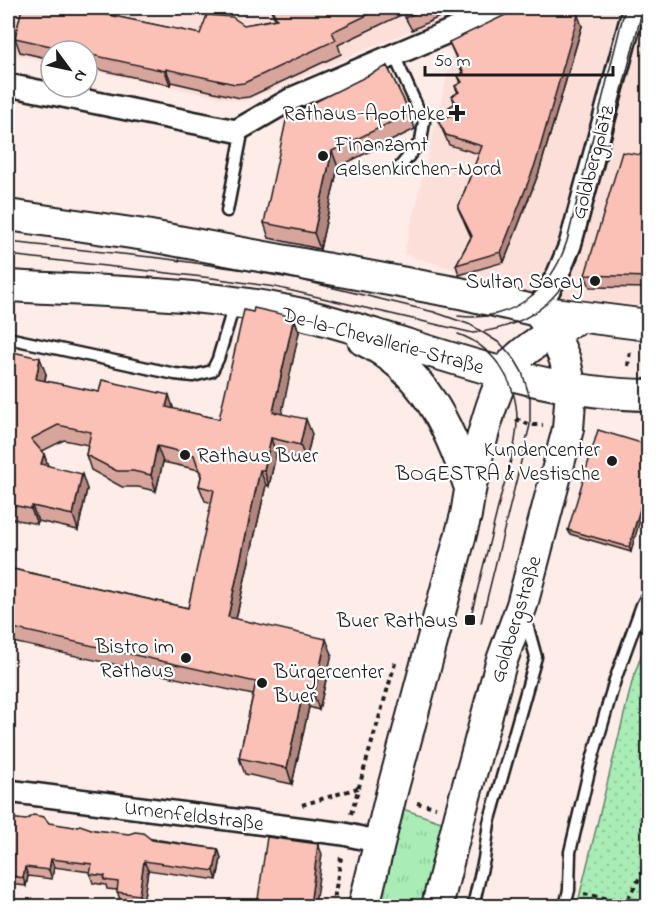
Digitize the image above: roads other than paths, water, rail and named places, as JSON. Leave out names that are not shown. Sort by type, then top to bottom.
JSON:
[{"type":"street","points":[[8,85],[236,131],[293,98],[504,8]]},
{"type":"street","name":"Goldbergplatz","points":[[545,321],[558,274],[570,245],[634,8]]},
{"type":"street","points":[[11,212],[145,234],[460,293],[545,321],[580,317],[648,325]]},
{"type":"street","name":"De-la-Chevallerie-Straße","points":[[8,286],[210,298],[317,318],[504,374],[571,389],[648,395]]},
{"type":"street","points":[[317,318],[375,345],[408,373],[432,401],[451,435],[470,488]]},
{"type":"street","points":[[364,906],[391,795],[466,514],[470,488],[489,416],[504,374],[545,321]]},
{"type":"street","name":"Goldbergstraße","points":[[437,906],[501,663],[522,605],[568,429],[571,389],[565,360],[545,321]]},
{"type":"street","name":"Urnenfeldstraße","points":[[8,791],[344,834],[379,842]]},
{"type":"lane","points":[[399,168],[421,141],[424,122],[401,52]]},
{"type":"lane","points":[[227,211],[241,139],[236,131]]},
{"type":"lane","points":[[8,338],[175,375],[194,376],[212,370],[218,359],[234,303]]},
{"type":"lane","points":[[565,906],[569,890],[570,852],[590,767],[615,680],[648,594]]},
{"type":"lane","points":[[473,906],[484,859],[489,823],[536,657],[522,605]]},
{"type":"tram line","points":[[458,316],[477,317],[495,314],[527,300],[540,288],[560,259],[567,241],[625,8]]},
{"type":"tram line","points":[[8,255],[275,287],[473,333],[510,325],[526,318],[552,298],[573,269],[581,251],[643,8]]},
{"type":"tram line","points":[[8,242],[160,258],[280,275],[434,312],[471,325],[501,344],[522,372],[530,398],[530,425],[481,623]]},
{"type":"tram line","points":[[458,334],[482,347],[501,367],[513,392],[517,419],[512,457],[470,620]]},
{"type":"place","name":"Rathaus-Apotheke","points":[[457,113]]},
{"type":"place","name":"Finanzamt Gelsenkirchen-Nord","points":[[323,156]]},
{"type":"place","name":"Sultan Saray","points":[[595,281]]},
{"type":"place","name":"Rathaus Buer","points":[[185,455]]},
{"type":"place","name":"Kundencenter BOGESTRA & Vestische","points":[[612,461]]},
{"type":"place","name":"Buer Rathaus","points":[[470,620]]},
{"type":"place","name":"Bistro im Rathaus","points":[[186,658]]},
{"type":"place","name":"Bürgercenter Buer","points":[[262,683]]}]
